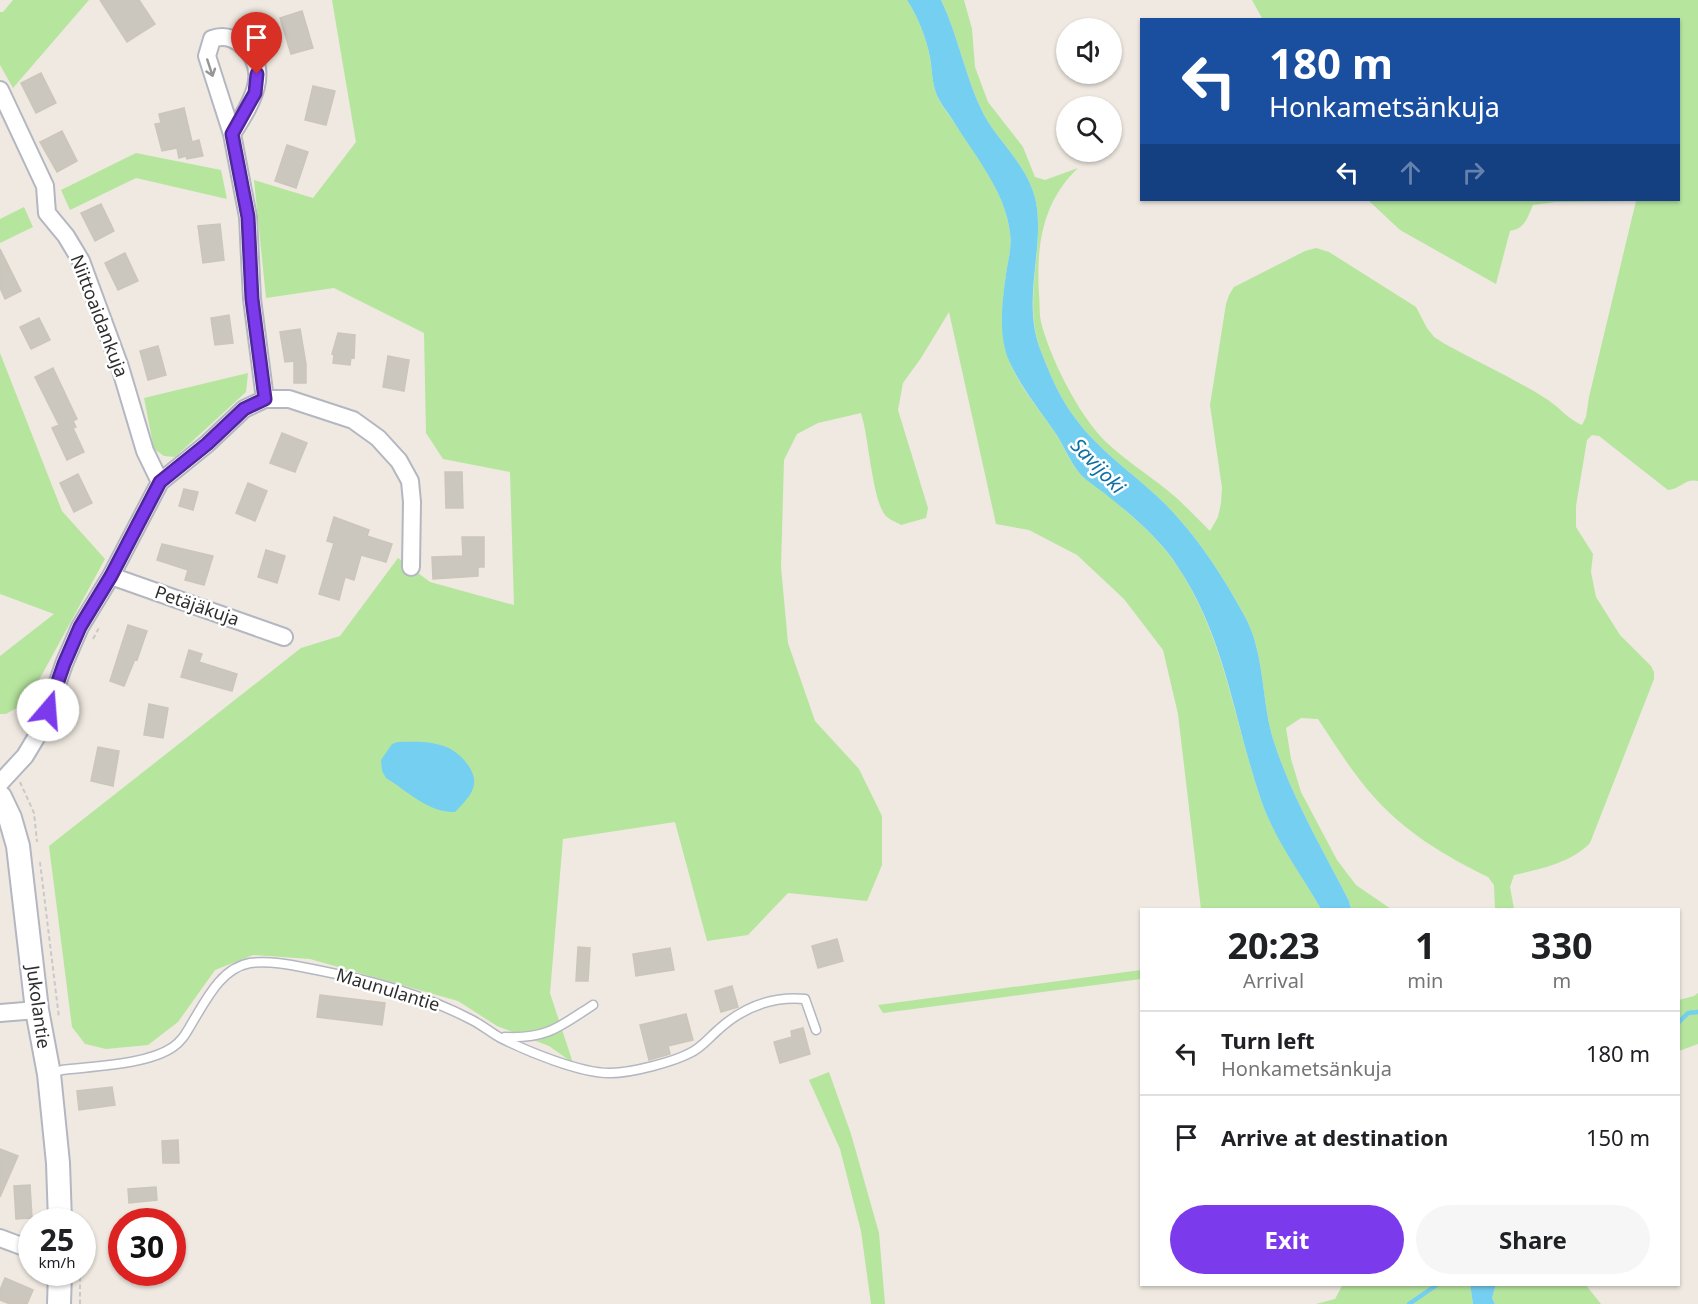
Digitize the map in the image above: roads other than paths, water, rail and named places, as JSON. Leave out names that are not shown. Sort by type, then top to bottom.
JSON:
[{"type":"street","points":[[232,134],[255,93],[257,74],[252,53],[238,42],[222,36],[212,39],[207,56],[232,134],[248,217],[252,299],[265,399]]},
{"type":"street","name":"Niittoaidankuja","points":[[0,90],[45,186],[47,213],[66,236],[81,261],[120,367],[145,451],[160,482]]},
{"type":"street","points":[[0,783],[25,756],[43,726],[64,664],[80,627],[111,576],[160,482],[207,444],[244,409],[265,399],[289,399],[353,420],[378,438],[399,461],[410,481],[411,567]]},
{"type":"street","name":"Petäjäkuja","points":[[111,576],[284,637]]},
{"type":"street","name":"Jukolantie","points":[[0,797],[10,818],[18,846],[37,1010],[49,1074],[58,1163],[60,1208]]},
{"type":"street","points":[[0,1013],[37,1010]]},
{"type":"street","points":[[0,1238],[18,1245]]},
{"type":"street","points":[[59,1304],[60,1286]]},
{"type":"lane","name":"Maunulantie","points":[[49,1074],[62,1070],[150,1058],[170,1049],[182,1041],[221,979],[233,969],[248,963],[262,962],[295,965],[372,982],[432,1000],[499,1037],[534,1052],[580,1068],[611,1073],[643,1068],[692,1053],[729,1020],[769,1000],[805,999],[816,1030]]},
{"type":"lane","points":[[499,1037],[539,1036],[553,1031],[593,1005]]},
{"type":"water","name":"Savijoki","points":[[907,0],[941,0],[953,28],[977,101],[991,126],[1021,167],[1032,189],[1038,221],[1033,315],[1042,354],[1056,387],[1085,431],[1159,498],[1192,534],[1211,560],[1244,615],[1256,644],[1269,723],[1280,760],[1351,908],[1320,908],[1273,829],[1261,800],[1218,652],[1194,594],[1178,567],[1164,547],[1146,529],[1081,475],[1058,436],[1024,389],[1009,361],[1003,340],[1002,318],[1011,244],[1007,217],[987,173],[937,96],[930,57],[918,20]]},
{"type":"water","points":[[398,742],[440,745],[452,750],[464,760],[473,775],[473,788],[455,812],[427,805],[386,778],[382,771],[381,760],[392,744]]},
{"type":"water","points":[[1470,1286],[1495,1286],[1492,1298],[1495,1304],[1473,1304]]},
{"type":"waterway","points":[[1680,1021],[1688,1013],[1698,1012]]},
{"type":"waterway","points":[[1409,1304],[1435,1286]]}]
